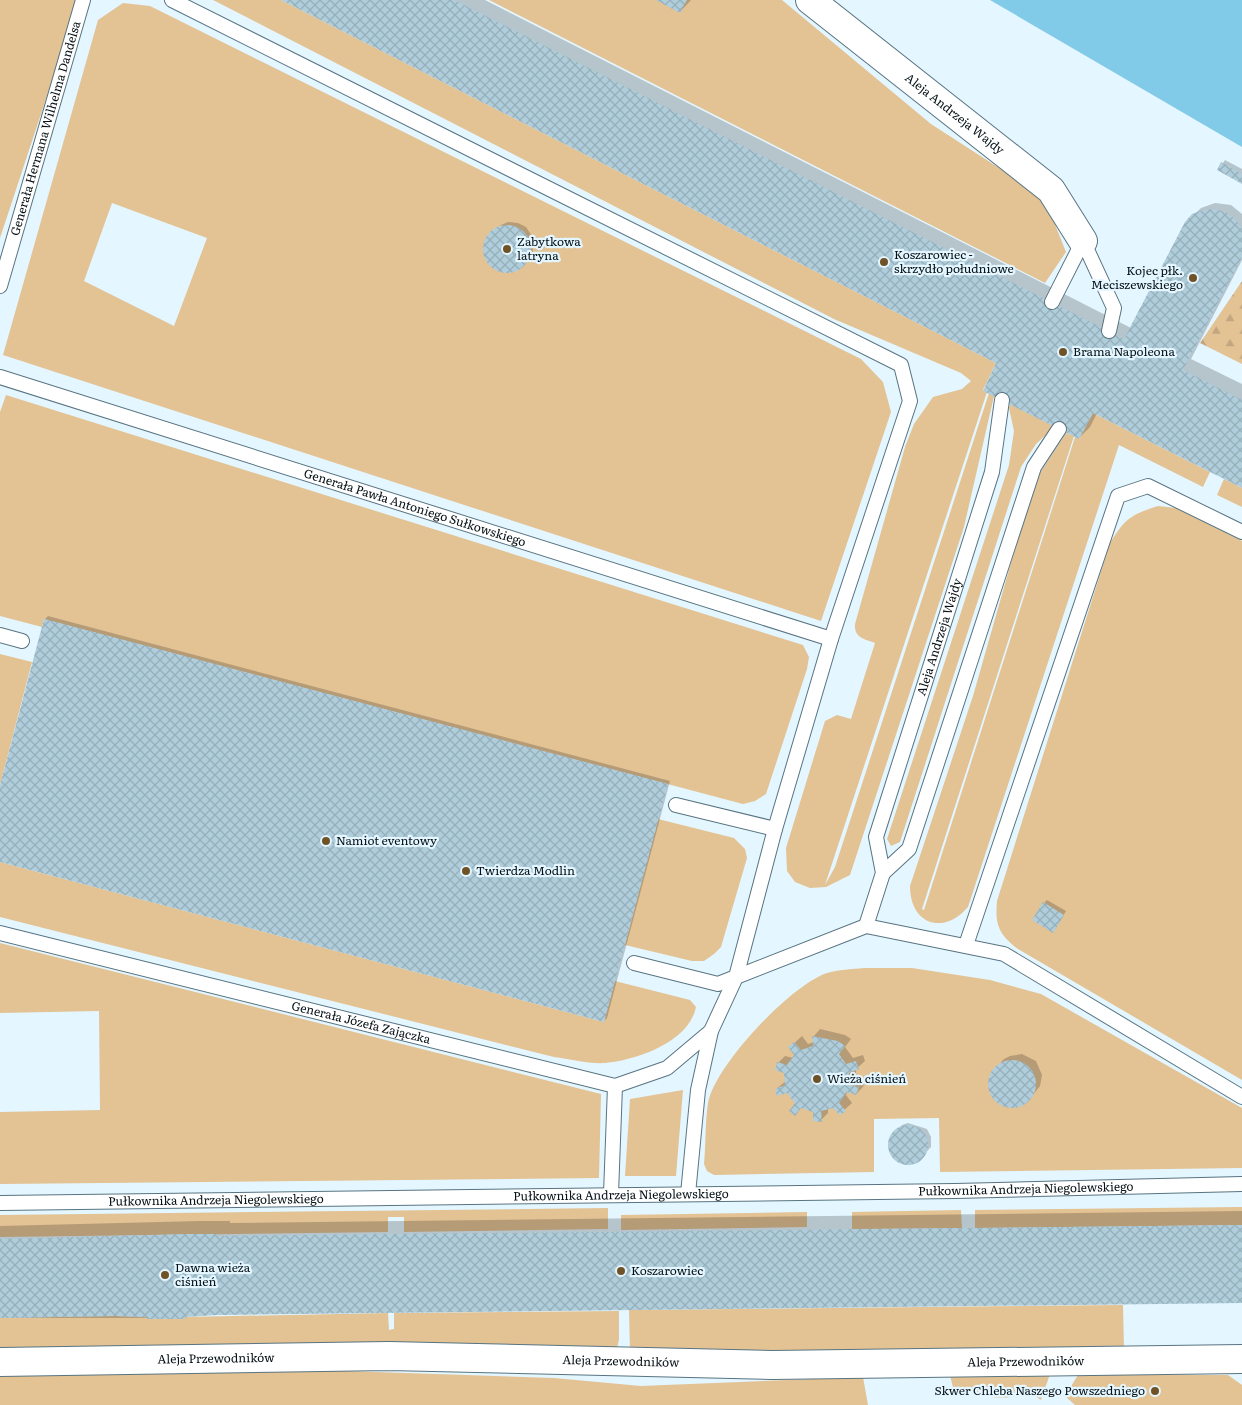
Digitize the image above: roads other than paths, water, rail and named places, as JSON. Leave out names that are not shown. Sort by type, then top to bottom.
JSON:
[{"type":"street","name":"Aleja Andrzeja Wajdy","points":[[810,0],[1051,190],[1083,241]]},
{"type":"street","name":"Aleja Przewodników","points":[[0,1362],[389,1356],[772,1365],[1242,1360]]},
{"type":"lane","name":"Generała Hermana Wilhelma Dandelsa","points":[[0,286],[83,0]]},
{"type":"lane","points":[[172,0],[901,365],[910,401],[831,639],[775,829],[736,977],[711,1031],[698,1090],[688,1194]]},
{"type":"lane","points":[[1052,302],[1083,241]]},
{"type":"lane","name":"Aleja Andrzeja Wajdy","points":[[1083,241],[1114,308],[1109,331]]},
{"type":"lane","name":"Generała Pawła Antoniego Sułkowskiego","points":[[0,377],[831,639]]},
{"type":"lane","name":"Aleja Andrzeja Wajdy","points":[[866,926],[883,873],[876,837],[992,472],[1002,400]]},
{"type":"lane","name":"Aleja Andrzeja Wajdy","points":[[883,873],[909,849],[1034,467],[1059,429]]},
{"type":"lane","points":[[966,945],[1118,496],[1148,486],[1242,532]]},
{"type":"lane","points":[[0,635],[22,641]]},
{"type":"lane","points":[[676,805],[775,829]]},
{"type":"lane","points":[[634,963],[718,984],[866,926],[966,945],[1004,954],[1242,1097]]},
{"type":"lane","name":"Generała Józefa Zajączka","points":[[0,933],[615,1086]]},
{"type":"lane","points":[[611,1194],[615,1086],[667,1068],[711,1031]]},
{"type":"lane","name":"Pułkownika Andrzeja Niegolewskiego","points":[[0,1203],[955,1191],[1242,1184]]},
{"type":"water","points":[[990,0],[1242,0],[1242,147]]},
{"type":"place","name":"Zabytkowa latryna","points":[[507,249]]},
{"type":"place","name":"Koszarowiec - skrzydło południowe","points":[[884,262]]},
{"type":"place","name":"Kojec płk. Meciszewskiego","points":[[1193,278]]},
{"type":"place","name":"Brama Napoleona","points":[[1063,352]]},
{"type":"place","name":"Namiot eventowy","points":[[326,841]]},
{"type":"place","name":"Twierdza Modlin","points":[[466,871]]},
{"type":"place","name":"Wieża ciśnień","points":[[817,1079]]},
{"type":"place","name":"Koszarowiec","points":[[621,1271]]},
{"type":"place","name":"Dawna wieża ciśnień","points":[[165,1275]]},
{"type":"place","name":"Skwer Chleba Naszego Powszedniego","points":[[1155,1391]]}]
